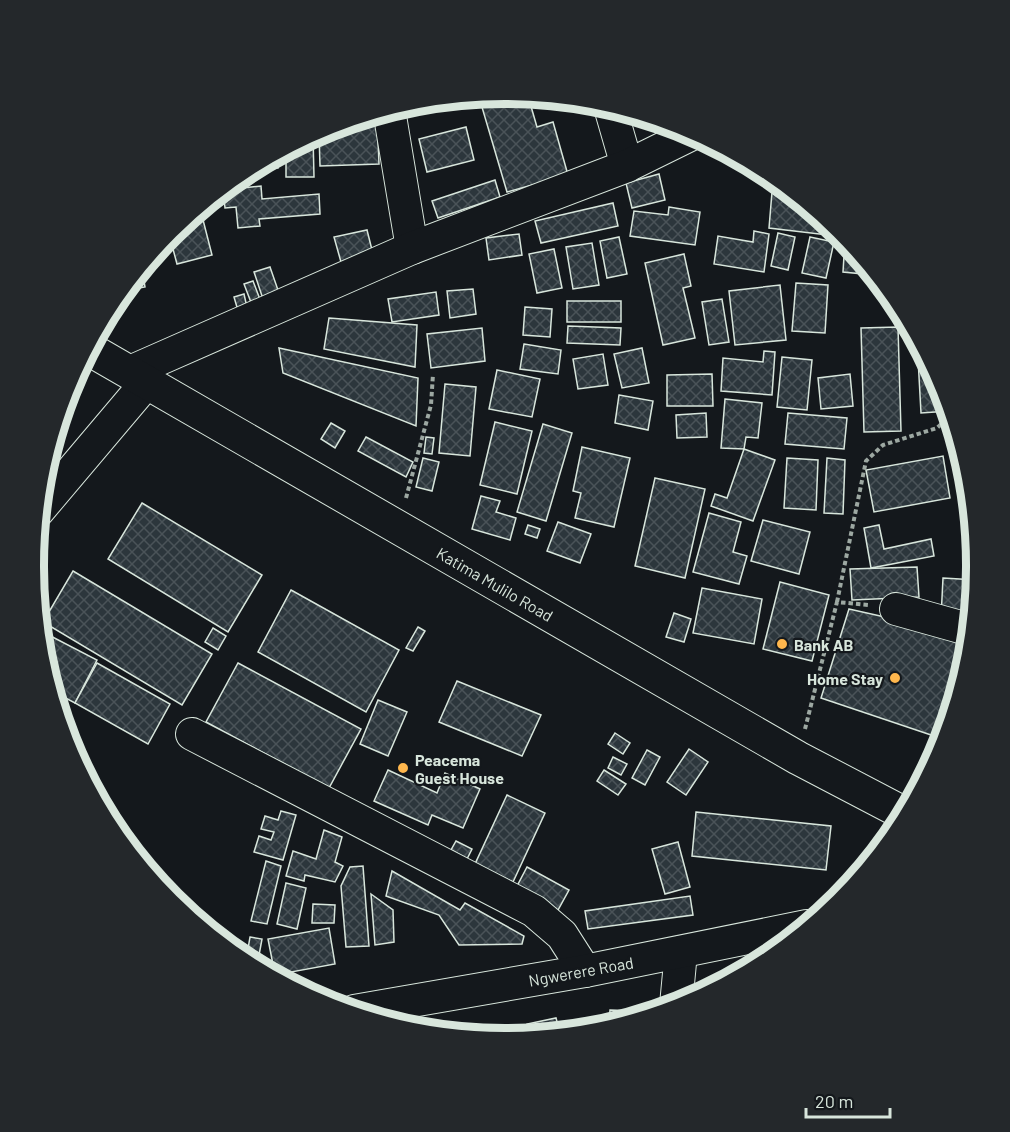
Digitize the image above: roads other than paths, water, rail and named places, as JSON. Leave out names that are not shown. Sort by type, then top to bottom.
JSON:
[{"type":"main road","name":"Katima Mulilo Road","points":[[96,353],[798,758],[897,810]]},
{"type":"street","points":[[613,117],[627,166]]},
{"type":"street","points":[[390,119],[412,248]]},
{"type":"street","points":[[48,498],[139,377],[412,248],[627,166],[681,140]]},
{"type":"street","points":[[896,609],[963,628]]},
{"type":"street","points":[[192,734],[534,911],[562,935],[585,971]]},
{"type":"street","name":"Ngwerere Road","points":[[372,1008],[585,971],[786,932]]},
{"type":"street","points":[[677,994],[681,952]]},
{"type":"place","name":"Bank AB","points":[[782,644]]},
{"type":"place","name":"Home Stay","points":[[895,678]]},
{"type":"place","name":"Peacema Guest House","points":[[403,768]]}]
